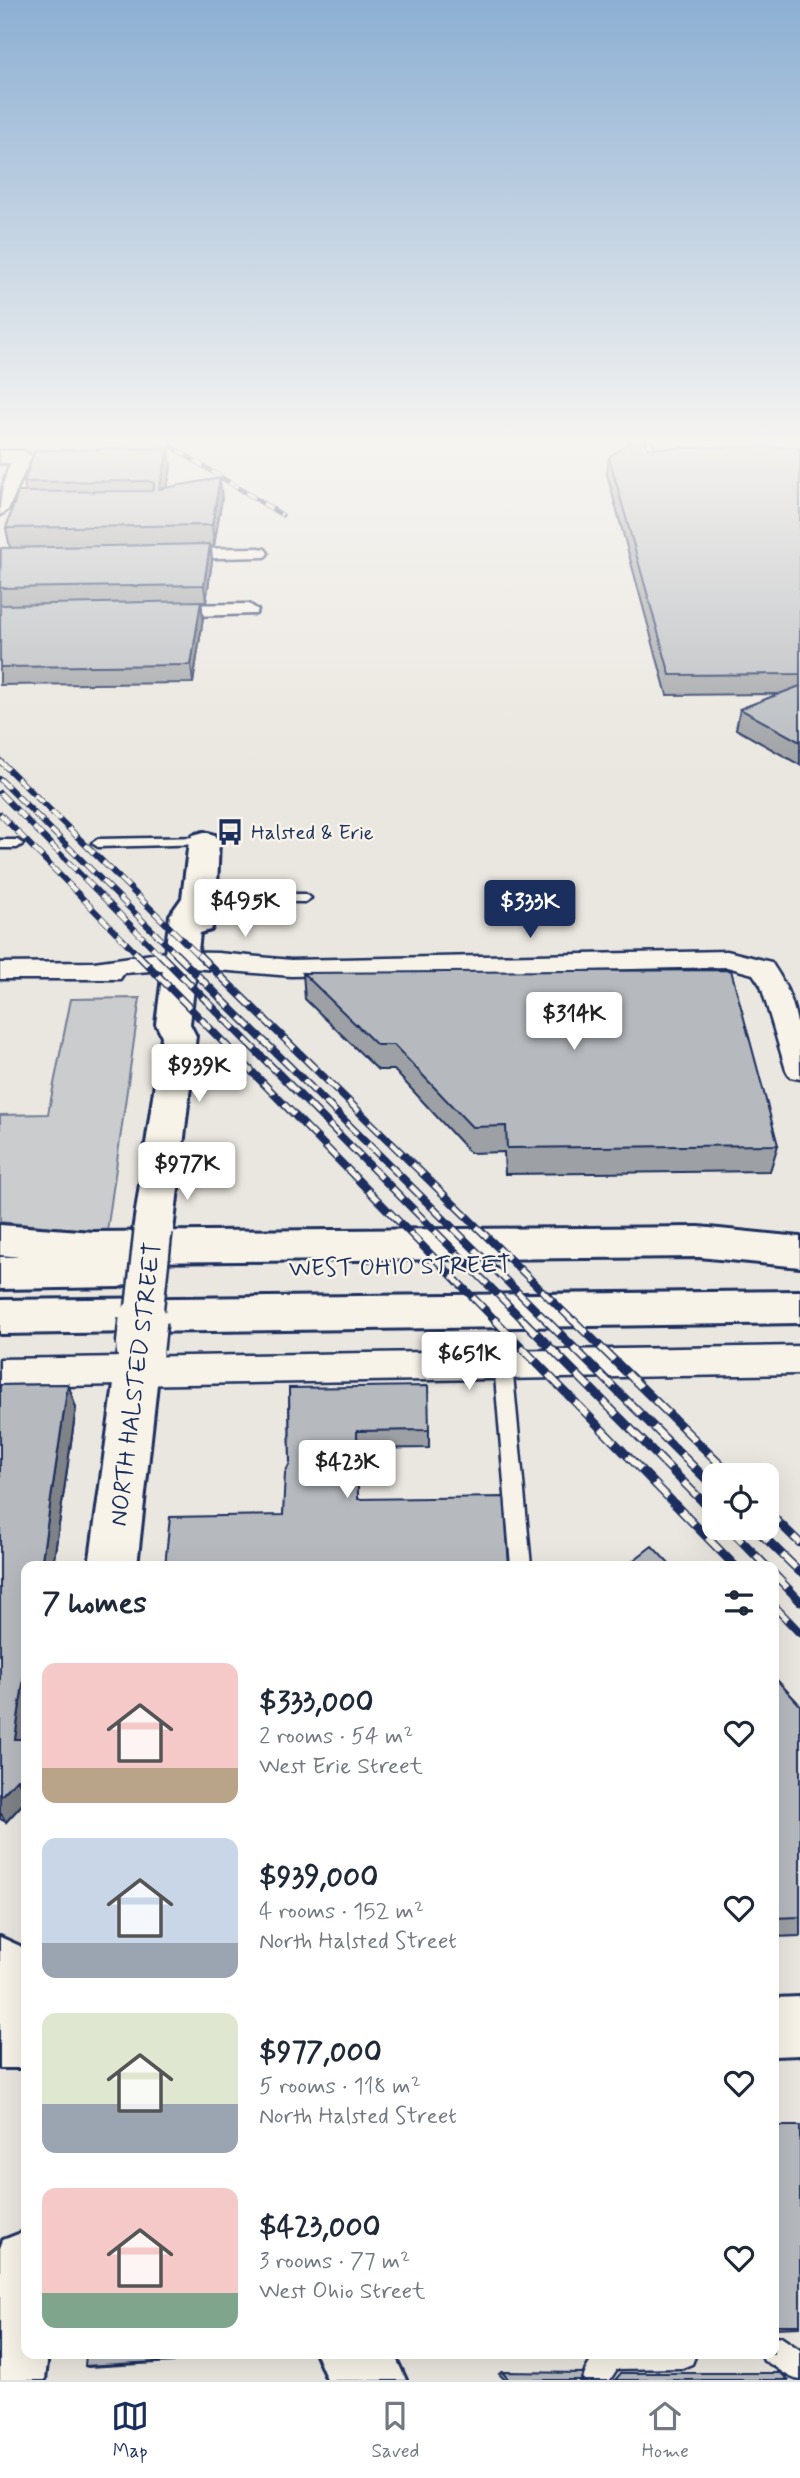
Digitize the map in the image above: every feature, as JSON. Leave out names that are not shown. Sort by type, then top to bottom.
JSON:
[{"type":"main road","name":"NORTH HALSTED STREET","points":[[115,1561],[179,1036],[188,1025],[187,969],[201,915],[198,898],[204,841]]},
{"type":"main road","points":[[0,1240],[93,1247],[699,1242],[800,1254]]},
{"type":"main road","name":"WEST OHIO STREET","points":[[0,1273],[705,1262],[800,1254]]},
{"type":"main road","name":"WEST OHIO STREET","points":[[0,1317],[800,1307]]},
{"type":"main road","points":[[0,1966],[21,1993]]},
{"type":"main road","points":[[779,2027],[800,2026]]},
{"type":"main road","points":[[0,2038],[21,2038]]},
{"type":"main road","points":[[11,2380],[21,2302]]},
{"type":"main road","points":[[353,2359],[372,2380]]},
{"type":"street","points":[[150,555],[259,553]]},
{"type":"street","points":[[138,611],[249,610]]},
{"type":"street","points":[[0,971],[94,970],[124,975],[187,969],[251,975],[291,968],[727,959],[762,968],[774,985],[800,1070]]},
{"type":"street","points":[[0,1373],[139,1359],[798,1366]]},
{"type":"lane","points":[[98,843],[204,841]]},
{"type":"lane","points":[[0,844],[17,844]]},
{"type":"lane","points":[[198,898],[305,898]]},
{"type":"lane","points":[[503,1364],[521,1561]]},
{"type":"lane","points":[[779,2351],[800,2368]]},
{"type":"lane","points":[[594,2380],[608,2359]]},
{"type":"shaded area","points":[[140,998],[107,1232],[0,1222],[0,1115],[48,1114],[71,999]]},
{"type":"building","points":[[1,551],[209,551],[204,585],[0,588]]},
{"type":"building","points":[[635,551],[800,551],[800,674],[670,675]]},
{"type":"building","points":[[201,601],[191,665],[0,667],[0,605]]},
{"type":"building","points":[[800,686],[800,742],[740,709]]},
{"type":"building","points":[[731,970],[778,1145],[507,1148],[506,1126],[472,1127],[394,1045],[377,1045],[303,973]]},
{"type":"building","points":[[68,1384],[42,1561],[21,1561],[21,1698],[15,1739],[21,1739],[21,1779],[17,1779],[0,1797],[0,1385]]},
{"type":"building","points":[[428,1386],[429,1430],[357,1431],[358,1499],[504,1497],[509,1561],[166,1561],[170,1517],[283,1515],[285,1473],[290,1463],[289,1388]]},
{"type":"building","points":[[652,1546],[666,1561],[633,1561]]},
{"type":"building","points":[[779,1682],[800,1705],[800,1917],[779,1918]]},
{"type":"building","points":[[779,2126],[800,2126],[800,2325],[779,2325]]},
{"type":"building","points":[[86,2359],[173,2359],[172,2361],[85,2366]]},
{"type":"building","points":[[502,2372],[584,2373],[581,2378],[583,2380],[509,2380]]},
{"type":"building","points":[[621,2373],[781,2373],[788,2380],[615,2380]]},
{"type":"railway","points":[[0,761],[199,956]]},
{"type":"railway","points":[[0,779],[178,956]]},
{"type":"railway","points":[[0,793],[161,956]]},
{"type":"railway","points":[[0,814],[139,956]]},
{"type":"railway","points":[[137,954],[497,1322]]},
{"type":"railway","points":[[160,954],[525,1322]]},
{"type":"railway","points":[[176,954],[548,1322]]},
{"type":"railway","points":[[198,954],[574,1322]]},
{"type":"railway","points":[[495,1320],[730,1561]]},
{"type":"railway","points":[[523,1320],[702,1501]]},
{"type":"railway","points":[[546,1320],[702,1475]]},
{"type":"railway","points":[[573,1320],[719,1463]]},
{"type":"railway","points":[[779,1523],[800,1543]]},
{"type":"railway","points":[[741,1540],[761,1561]]},
{"type":"railway","points":[[767,1540],[800,1572]]},
{"type":"railway","points":[[779,1579],[800,1601]]},
{"type":"railway","points":[[779,1611],[800,1633]]},
{"type":"place","name":"Halsted & Erie","points":[[230,832]]}]
